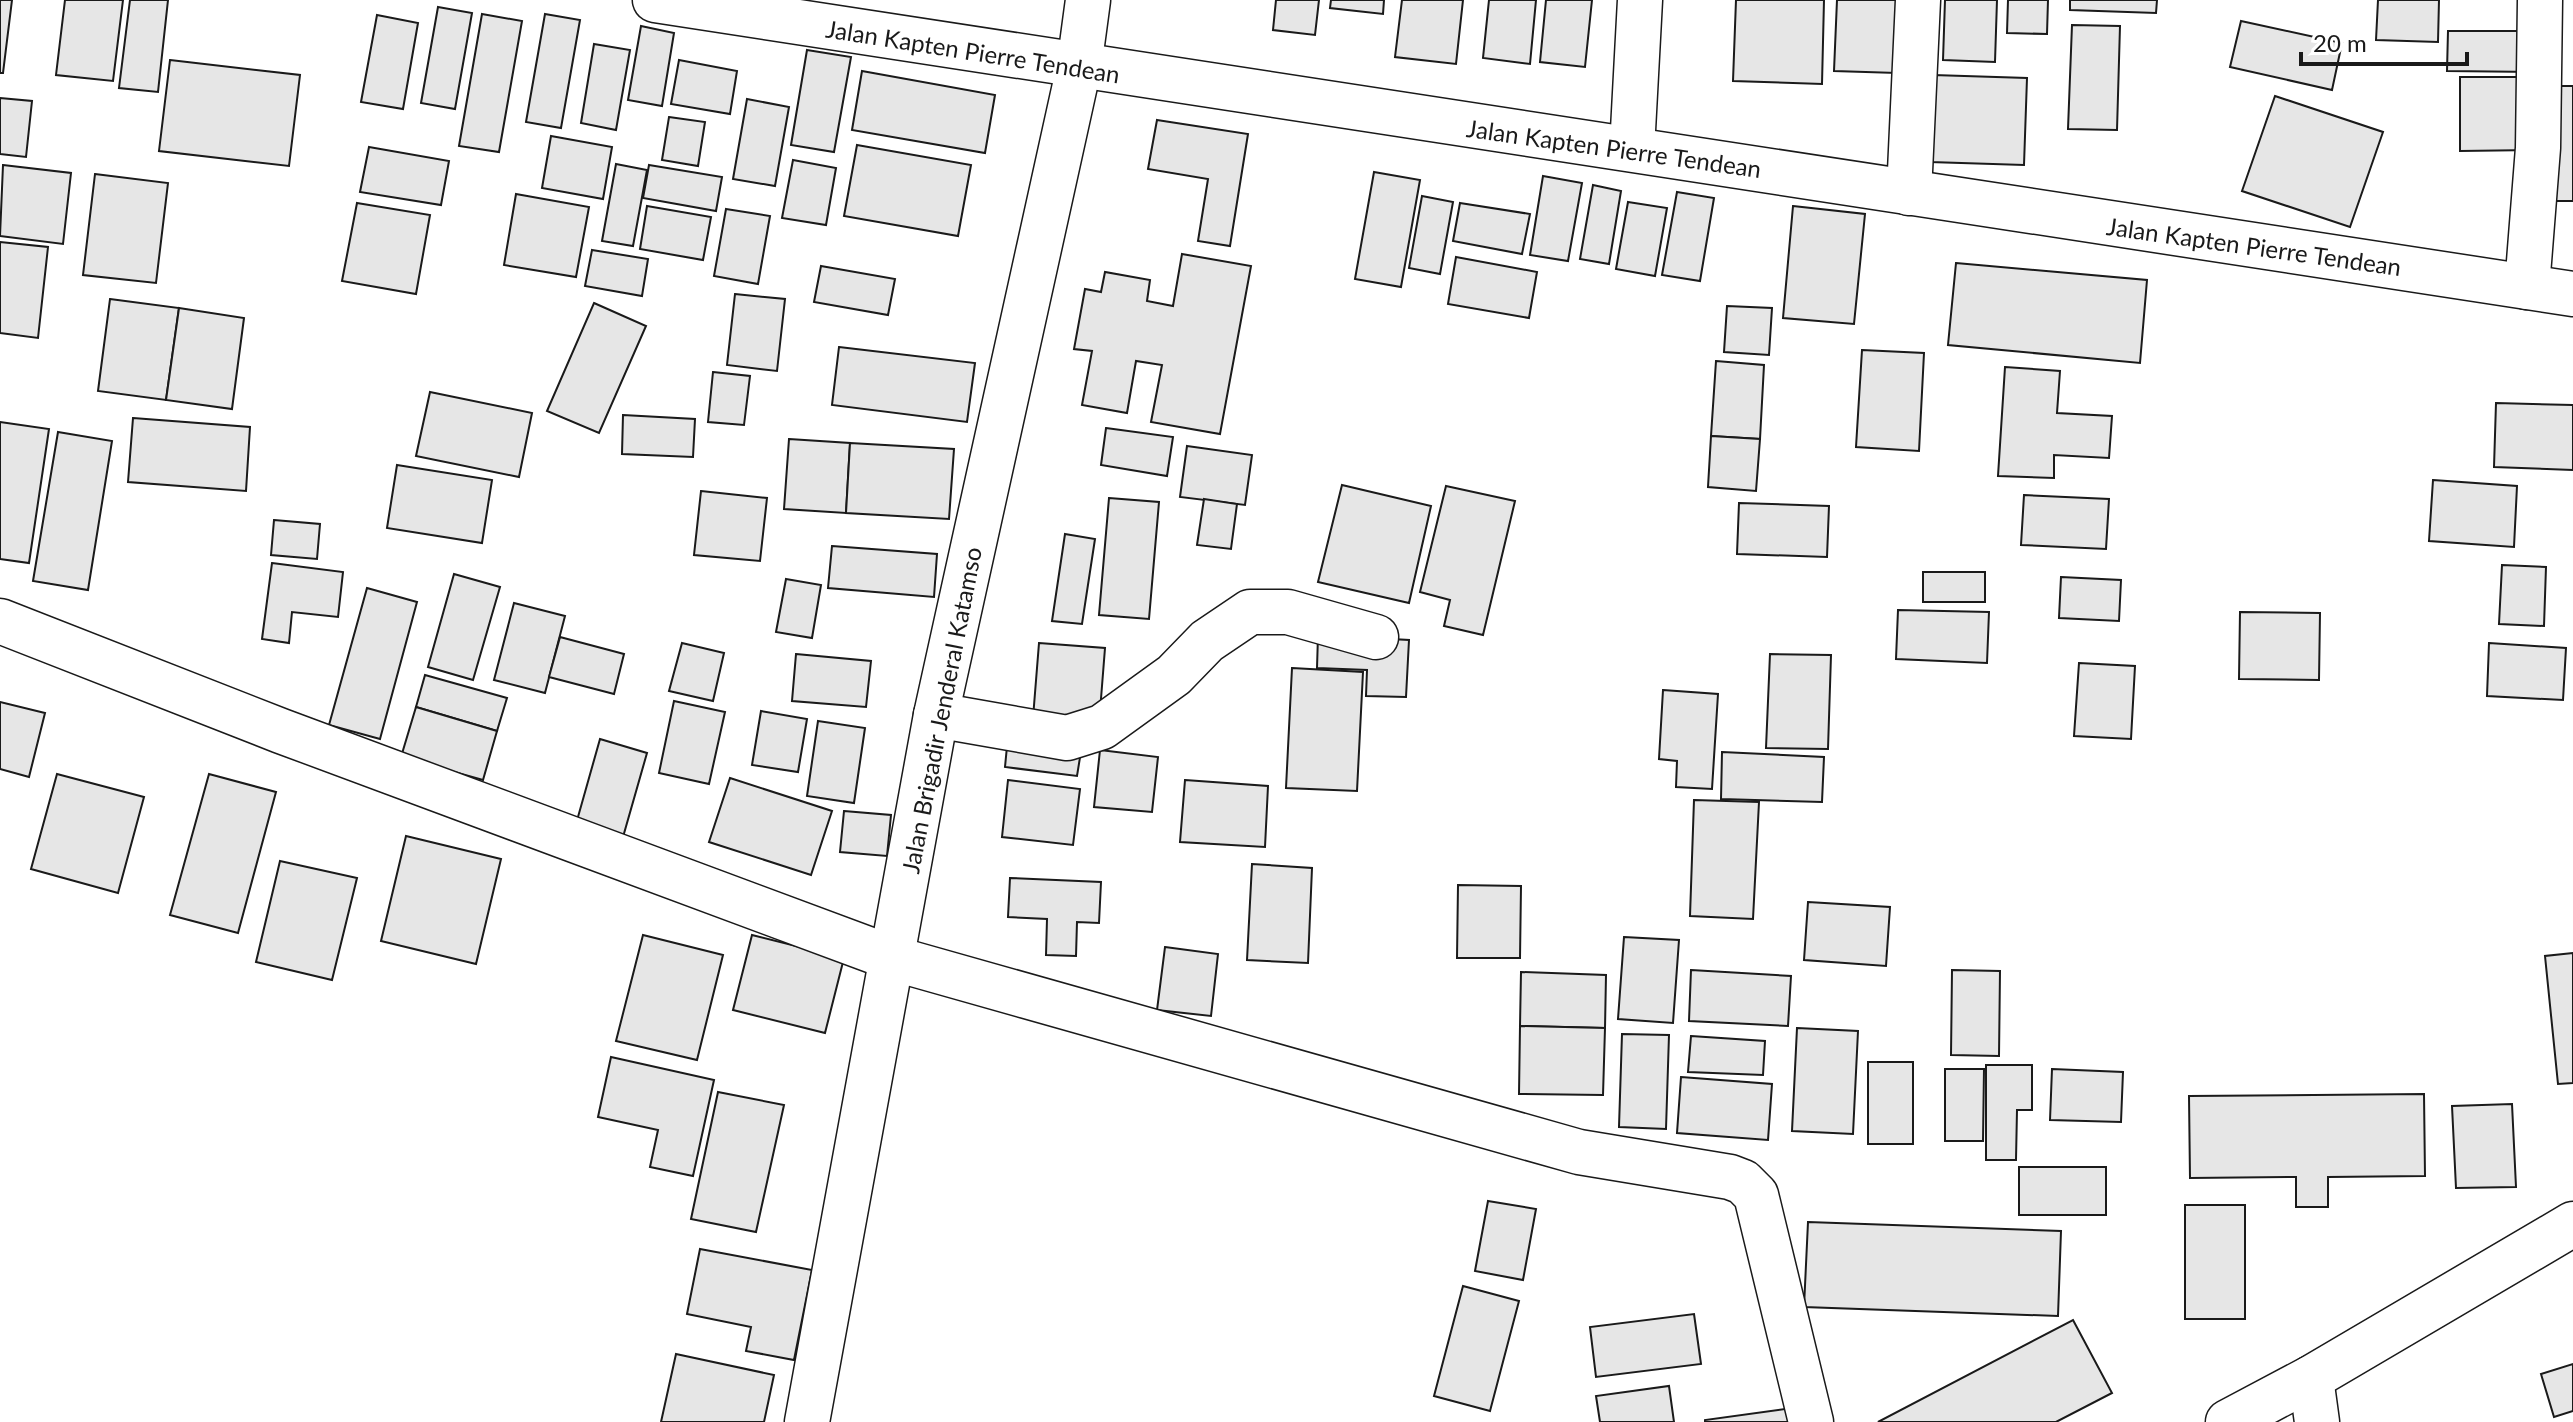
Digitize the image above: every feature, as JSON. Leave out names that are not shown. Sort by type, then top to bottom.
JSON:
[{"type":"main road","name":"Jalan Kapten Pierre Tendean","points":[[655,0],[1257,97],[1632,149],[2134,230],[2203,237],[2573,294]]},
{"type":"main road","name":"Jalan Brigadir Jenderal Katamso","points":[[807,1422],[936,715],[1079,67],[1088,0]]},
{"type":"main road","points":[[1632,149],[1640,0]]},
{"type":"main road","points":[[1909,193],[1918,0]]},
{"type":"main road","points":[[2527,287],[2538,148],[2540,0]]},
{"type":"main road","points":[[936,715],[1067,738],[1102,727],[1174,675],[1207,641],[1250,612],[1288,612],[1376,637]]},
{"type":"main road","points":[[0,621],[281,731],[892,958],[1579,1152],[1730,1177],[1753,1191],[1811,1422]]},
{"type":"main road","points":[[2228,1422],[2311,1378],[2573,1224]]},
{"type":"main road","points":[[2311,1378],[2317,1422]]},
{"type":"building","points":[[0,0],[12,0],[3,73],[0,73]]},
{"type":"building","points":[[65,0],[123,0],[113,81],[56,75]]},
{"type":"building","points":[[130,0],[168,0],[158,92],[119,88]]},
{"type":"building","points":[[1276,0],[1319,0],[1315,35],[1273,30]]},
{"type":"building","points":[[1331,0],[1384,0],[1383,14],[1330,8]]},
{"type":"building","points":[[1402,0],[1463,0],[1456,64],[1395,57]]},
{"type":"building","points":[[1489,0],[1536,0],[1530,64],[1483,58]]},
{"type":"building","points":[[1546,0],[1592,0],[1585,67],[1540,62]]},
{"type":"building","points":[[1736,0],[1824,0],[1822,84],[1733,81]]},
{"type":"building","points":[[1837,0],[1899,0],[1897,73],[1834,71]]},
{"type":"building","points":[[1945,0],[1997,0],[1995,62],[1943,60]]},
{"type":"building","points":[[2008,0],[2048,0],[2047,34],[2007,33]]},
{"type":"building","points":[[2070,0],[2157,0],[2156,13],[2070,10]]},
{"type":"building","points":[[2378,0],[2439,0],[2438,42],[2376,40]]},
{"type":"building","points":[[438,7],[472,13],[455,109],[421,103]]},
{"type":"building","points":[[482,14],[522,21],[499,152],[459,146]]},
{"type":"building","points":[[545,14],[580,20],[561,128],[526,122]]},
{"type":"building","points":[[377,15],[418,23],[403,109],[361,102]]},
{"type":"building","points":[[2241,21],[2342,43],[2332,90],[2230,67]]},
{"type":"building","points":[[2072,25],[2120,26],[2117,130],[2068,129]]},
{"type":"building","points":[[641,26],[674,33],[662,106],[628,100]]},
{"type":"building","points":[[2448,31],[2537,31],[2536,72],[2447,71]]},
{"type":"building","points":[[594,44],[630,50],[616,130],[581,123]]},
{"type":"building","points":[[807,50],[851,57],[834,152],[791,145]]},
{"type":"building","points":[[170,60],[300,75],[289,166],[159,151]]},
{"type":"building","points":[[679,60],[737,71],[730,114],[671,104]]},
{"type":"building","points":[[862,71],[995,95],[985,153],[852,130]]},
{"type":"building","points":[[1933,75],[2027,78],[2024,165],[1930,162]]},
{"type":"building","points":[[2460,77],[2534,77],[2534,150],[2460,151]]},
{"type":"building","points":[[2555,86],[2573,86],[2573,201],[2554,201]]},
{"type":"building","points":[[2275,96],[2383,132],[2350,227],[2242,191]]},
{"type":"building","points":[[0,98],[32,101],[26,157],[0,154]]},
{"type":"building","points":[[747,99],[789,107],[775,186],[733,179]]},
{"type":"building","points":[[669,117],[705,122],[698,166],[662,160]]},
{"type":"building","points":[[1157,120],[1248,134],[1230,246],[1198,241],[1208,179],[1148,169]]},
{"type":"building","points":[[551,136],[612,147],[603,199],[542,188]]},
{"type":"building","points":[[857,145],[971,165],[958,236],[844,216]]},
{"type":"building","points":[[369,147],[449,161],[441,205],[360,192]]},
{"type":"building","points":[[793,160],[836,168],[826,225],[782,218]]},
{"type":"building","points":[[616,164],[647,170],[633,246],[602,241]]},
{"type":"building","points":[[3,165],[71,173],[63,244],[0,236]]},
{"type":"building","points":[[649,165],[722,177],[716,211],[643,198]]},
{"type":"building","points":[[1374,172],[1420,180],[1401,287],[1355,279]]},
{"type":"building","points":[[95,174],[168,183],[156,283],[83,275]]},
{"type":"building","points":[[1543,176],[1582,183],[1568,261],[1530,255]]},
{"type":"building","points":[[1593,185],[1621,191],[1609,264],[1580,259]]},
{"type":"building","points":[[1677,192],[1714,198],[1700,281],[1662,275]]},
{"type":"building","points":[[516,194],[589,207],[576,277],[504,265]]},
{"type":"building","points":[[1422,196],[1453,202],[1440,274],[1409,268]]},
{"type":"building","points":[[1628,202],[1667,208],[1655,276],[1616,269]]},
{"type":"building","points":[[357,203],[430,215],[416,294],[342,281]]},
{"type":"building","points":[[1460,203],[1530,214],[1522,254],[1453,241]]},
{"type":"building","points":[[647,206],[711,217],[703,260],[640,249]]},
{"type":"building","points":[[1793,206],[1865,214],[1854,324],[1783,318]]},
{"type":"building","points":[[726,209],[770,216],[758,284],[714,276]]},
{"type":"building","points":[[0,242],[48,247],[38,338],[0,333]]},
{"type":"building","points":[[592,250],[648,259],[642,296],[585,286]]},
{"type":"building","points":[[1182,254],[1251,266],[1220,434],[1151,422],[1162,365],[1136,361],[1127,413],[1082,405],[1092,351],[1074,349],[1085,289],[1101,292],[1105,272],[1150,280],[1147,301],[1173,306]]},
{"type":"building","points":[[1456,257],[1537,272],[1529,318],[1448,304]]},
{"type":"building","points":[[1956,263],[2147,280],[2140,363],[1948,345]]},
{"type":"building","points":[[821,266],[895,279],[888,315],[814,302]]},
{"type":"building","points":[[735,294],[785,299],[777,371],[727,365]]},
{"type":"building","points":[[110,299],[179,308],[166,400],[98,391]]},
{"type":"building","points":[[594,303],[646,326],[599,433],[547,411]]},
{"type":"building","points":[[1727,306],[1772,308],[1769,355],[1724,352]]},
{"type":"building","points":[[179,308],[244,318],[232,409],[166,400]]},
{"type":"building","points":[[839,347],[975,363],[967,422],[832,405]]},
{"type":"building","points":[[1862,350],[1924,353],[1919,451],[1856,447]]},
{"type":"building","points":[[1716,361],[1764,365],[1760,439],[1711,436]]},
{"type":"building","points":[[2005,367],[2060,371],[2057,413],[2112,416],[2109,458],[2054,455],[2054,478],[1998,476]]},
{"type":"building","points":[[713,372],[750,376],[744,425],[708,422]]},
{"type":"building","points":[[430,392],[532,413],[519,477],[416,456]]},
{"type":"building","points":[[2496,403],[2573,405],[2573,470],[2494,467]]},
{"type":"building","points":[[623,415],[695,419],[693,457],[622,454]]},
{"type":"building","points":[[133,418],[250,427],[246,491],[128,482]]},
{"type":"building","points":[[0,422],[49,429],[29,563],[0,559]]},
{"type":"building","points":[[1106,428],[1173,437],[1167,476],[1101,465]]},
{"type":"building","points":[[58,432],[112,441],[88,590],[33,581]]},
{"type":"building","points":[[1711,436],[1760,439],[1756,491],[1708,487]]},
{"type":"building","points":[[789,439],[850,443],[846,513],[784,509]]},
{"type":"building","points":[[850,443],[954,449],[949,519],[846,513]]},
{"type":"building","points":[[1187,446],[1252,455],[1245,505],[1180,497]]},
{"type":"building","points":[[397,465],[492,480],[482,543],[387,528]]},
{"type":"building","points":[[2433,480],[2517,486],[2514,547],[2429,541]]},
{"type":"building","points":[[1342,485],[1431,506],[1409,603],[1318,582]]},
{"type":"building","points":[[1446,486],[1515,501],[1483,635],[1444,626],[1450,600],[1420,592]]},
{"type":"building","points":[[701,491],[767,498],[760,561],[694,555]]},
{"type":"building","points":[[2024,495],[2109,499],[2106,549],[2021,545]]},
{"type":"building","points":[[1109,498],[1159,502],[1149,619],[1099,615]]},
{"type":"building","points":[[1204,499],[1237,504],[1231,549],[1197,545]]},
{"type":"building","points":[[1739,503],[1829,506],[1827,557],[1737,554]]},
{"type":"building","points":[[274,520],[320,524],[317,559],[271,555]]},
{"type":"building","points":[[1065,534],[1095,539],[1082,624],[1052,621]]},
{"type":"building","points":[[832,546],[937,554],[934,597],[828,588]]},
{"type":"building","points":[[272,563],[343,572],[338,617],[292,612],[289,643],[262,639]]},
{"type":"building","points":[[2502,565],[2546,567],[2544,626],[2499,624]]},
{"type":"building","points":[[1923,572],[1985,572],[1985,602],[1923,602]]},
{"type":"building","points":[[454,574],[500,587],[473,680],[428,667]]},
{"type":"building","points":[[2061,577],[2121,580],[2119,621],[2059,618]]},
{"type":"building","points":[[786,579],[821,585],[812,638],[776,632]]},
{"type":"building","points":[[367,588],[417,602],[380,739],[329,725]]},
{"type":"building","points":[[514,603],[565,616],[545,693],[494,680]]},
{"type":"building","points":[[1898,610],[1989,612],[1987,663],[1896,659]]},
{"type":"building","points":[[2240,612],[2320,613],[2319,680],[2239,679]]},
{"type":"building","points":[[1318,635],[1409,640],[1406,697],[1366,696],[1367,670],[1317,668]]},
{"type":"building","points":[[560,637],[624,654],[614,694],[549,677]]},
{"type":"building","points":[[682,643],[724,653],[713,701],[669,691]]},
{"type":"building","points":[[1039,643],[1105,648],[1099,724],[1033,718]]},
{"type":"building","points":[[2489,643],[2566,648],[2563,700],[2487,696]]},
{"type":"building","points":[[796,654],[871,661],[866,707],[792,701]]},
{"type":"building","points":[[1770,654],[1831,655],[1828,749],[1766,748]]},
{"type":"building","points":[[2079,663],[2135,666],[2131,739],[2074,736]]},
{"type":"building","points":[[1292,668],[1363,672],[1357,791],[1286,788]]},
{"type":"building","points":[[425,675],[507,698],[497,731],[416,707]]},
{"type":"building","points":[[1663,690],[1718,694],[1712,789],[1676,787],[1677,761],[1659,759]]},
{"type":"building","points":[[674,701],[725,712],[709,784],[659,773]]},
{"type":"building","points":[[0,702],[45,713],[29,777],[0,769]]},
{"type":"building","points":[[416,707],[497,731],[483,780],[401,757]]},
{"type":"building","points":[[761,711],[807,719],[798,772],[752,765]]},
{"type":"building","points":[[818,721],[865,728],[854,803],[807,796]]},
{"type":"building","points":[[1008,736],[1082,745],[1077,776],[1005,767]]},
{"type":"building","points":[[600,739],[647,753],[623,837],[576,824]]},
{"type":"building","points":[[1100,750],[1158,757],[1152,812],[1094,807]]},
{"type":"building","points":[[1722,752],[1824,757],[1822,802],[1721,799]]},
{"type":"building","points":[[57,774],[144,797],[118,893],[31,869]]},
{"type":"building","points":[[209,774],[276,792],[238,933],[170,915]]},
{"type":"building","points":[[730,778],[832,811],[811,875],[709,842]]},
{"type":"building","points":[[1008,780],[1080,789],[1073,845],[1002,837]]},
{"type":"building","points":[[1185,780],[1268,786],[1265,847],[1180,842]]},
{"type":"building","points":[[1694,800],[1759,802],[1753,919],[1690,916]]},
{"type":"building","points":[[844,811],[891,815],[887,856],[840,852]]},
{"type":"building","points":[[406,836],[501,859],[476,964],[381,941]]},
{"type":"building","points":[[280,861],[357,878],[332,980],[256,962]]},
{"type":"building","points":[[1252,864],[1312,868],[1308,963],[1247,960]]},
{"type":"building","points":[[1010,878],[1101,882],[1099,923],[1077,922],[1076,956],[1046,955],[1047,919],[1008,917]]},
{"type":"building","points":[[1458,885],[1521,886],[1520,958],[1457,958]]},
{"type":"building","points":[[1808,902],[1890,907],[1886,966],[1804,960]]},
{"type":"building","points":[[643,935],[723,955],[697,1060],[616,1041]]},
{"type":"building","points":[[752,935],[844,958],[825,1033],[733,1010]]},
{"type":"building","points":[[1624,937],[1679,940],[1673,1023],[1618,1019]]},
{"type":"building","points":[[1165,947],[1218,954],[1211,1016],[1157,1010]]},
{"type":"building","points":[[2573,953],[2573,1083],[2558,1084],[2545,956]]},
{"type":"building","points":[[1691,970],[1791,976],[1788,1026],[1689,1021]]},
{"type":"building","points":[[1952,970],[2000,971],[1999,1056],[1951,1055]]},
{"type":"building","points":[[1521,972],[1606,975],[1605,1028],[1520,1026]]},
{"type":"building","points":[[1520,1026],[1605,1028],[1603,1095],[1519,1094]]},
{"type":"building","points":[[1797,1028],[1858,1031],[1853,1134],[1792,1131]]},
{"type":"building","points":[[1622,1034],[1669,1035],[1666,1129],[1619,1127]]},
{"type":"building","points":[[1691,1036],[1765,1041],[1763,1075],[1688,1072]]},
{"type":"building","points":[[611,1057],[714,1080],[693,1176],[650,1167],[658,1130],[598,1117]]},
{"type":"building","points":[[1868,1062],[1913,1062],[1913,1144],[1868,1144]]},
{"type":"building","points":[[1986,1065],[2032,1065],[2032,1110],[2017,1110],[2016,1160],[1986,1160]]},
{"type":"building","points":[[1945,1069],[1984,1069],[1983,1141],[1945,1141]]},
{"type":"building","points":[[2052,1069],[2123,1072],[2121,1122],[2050,1120]]},
{"type":"building","points":[[1681,1077],[1772,1084],[1768,1140],[1677,1133]]},
{"type":"building","points":[[718,1092],[784,1105],[756,1232],[691,1219]]},
{"type":"building","points":[[2424,1094],[2425,1176],[2328,1177],[2328,1207],[2296,1207],[2296,1177],[2190,1178],[2189,1096]]},
{"type":"building","points":[[2512,1104],[2516,1187],[2456,1188],[2452,1106]]},
{"type":"building","points":[[2019,1167],[2106,1167],[2106,1215],[2019,1215]]},
{"type":"building","points":[[1488,1201],[1536,1209],[1523,1280],[1475,1271]]},
{"type":"building","points":[[2185,1205],[2245,1205],[2245,1319],[2185,1319]]},
{"type":"building","points":[[1808,1222],[2061,1231],[2058,1316],[1804,1307]]},
{"type":"building","points":[[700,1249],[812,1270],[794,1360],[746,1351],[751,1327],[687,1314]]},
{"type":"building","points":[[1463,1286],[1519,1301],[1490,1411],[1434,1396]]},
{"type":"building","points":[[1694,1314],[1701,1364],[1596,1377],[1590,1327]]},
{"type":"building","points":[[2073,1320],[2112,1393],[2056,1422],[1878,1422]]},
{"type":"building","points":[[676,1354],[774,1375],[764,1422],[661,1422]]},
{"type":"building","points":[[2573,1364],[2573,1411],[2554,1417],[2541,1374]]},
{"type":"building","points":[[1669,1386],[1674,1422],[1600,1422],[1596,1396]]},
{"type":"building","points":[[1792,1408],[1795,1422],[1705,1422],[1705,1420]]}]
